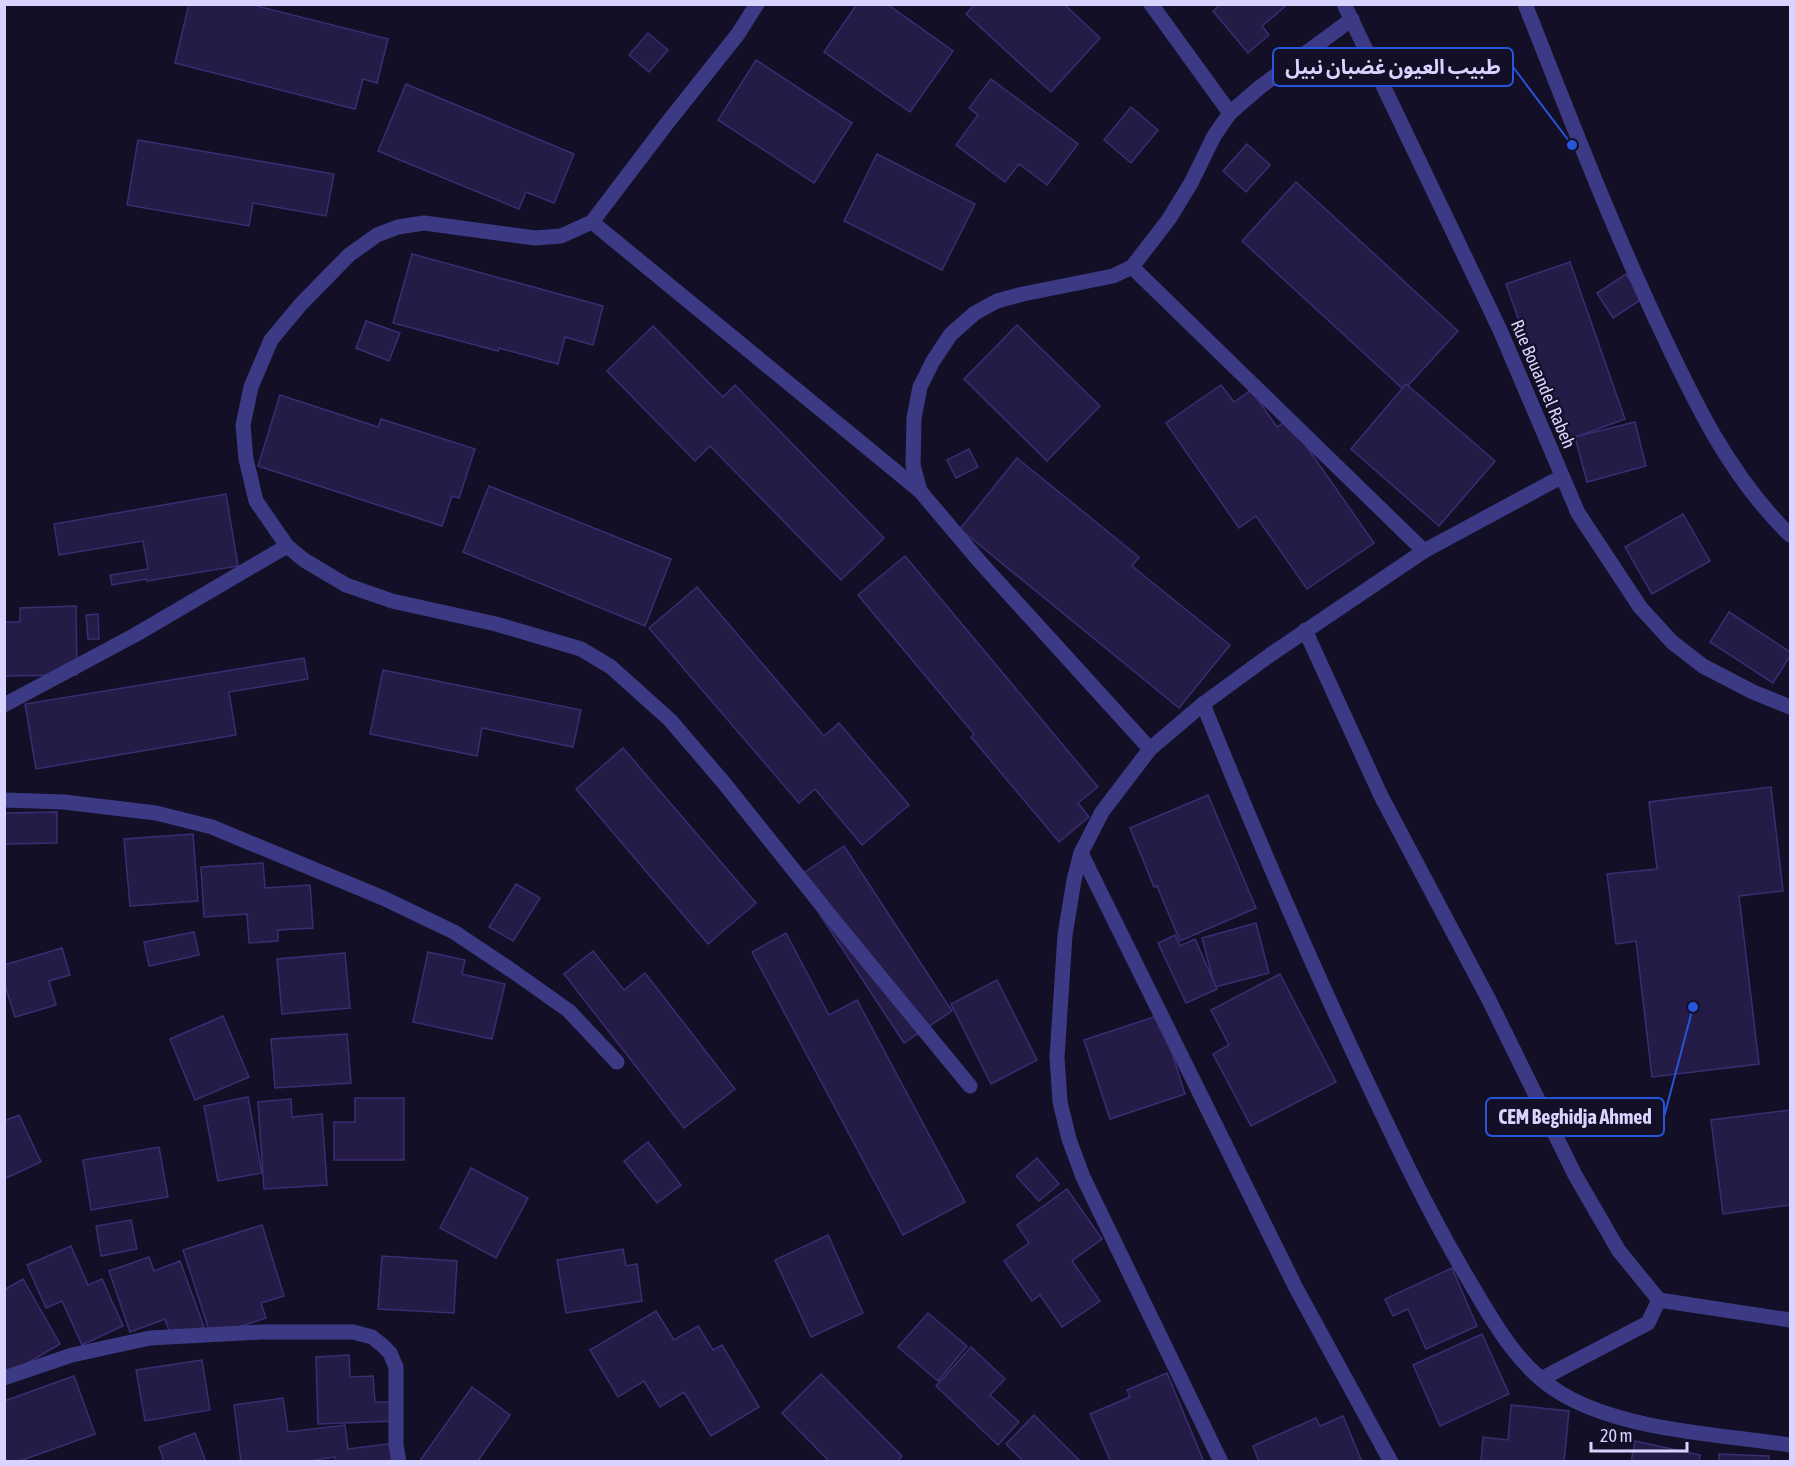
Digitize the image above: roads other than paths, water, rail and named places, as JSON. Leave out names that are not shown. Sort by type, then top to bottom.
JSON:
[{"type":"street","points":[[758,4],[738,34],[592,222],[561,236],[535,238],[424,223],[398,227],[377,235],[349,255],[301,304],[271,340],[251,387],[243,425],[246,459],[256,501],[287,546],[304,560],[346,585],[392,601],[495,624],[581,650],[611,667],[670,720],[724,783],[970,1086]]},
{"type":"street","points":[[1150,4],[1230,113]]},
{"type":"street","name":"Rue Bouandel Rabeh","points":[[1344,4],[1500,330],[1578,513],[1611,565],[1640,607],[1672,642],[1702,666],[1791,708]]},
{"type":"street","points":[[1525,4],[1616,233],[1698,408],[1748,487],[1791,535]]},
{"type":"street","points":[[920,491],[913,465],[914,418],[920,387],[933,361],[951,334],[975,313],[997,301],[1113,276],[1132,267],[1169,219],[1191,183],[1214,136],[1230,113],[1260,87],[1352,19]]},
{"type":"street","points":[[592,222],[920,491],[980,562],[1150,749]]},
{"type":"street","points":[[1132,267],[1424,551]]},
{"type":"street","points":[[1221,1461],[1083,1177],[1069,1139],[1062,1111],[1057,1057],[1064,946],[1074,880],[1081,853],[1102,812],[1150,749],[1203,704],[1305,630],[1424,551],[1561,477]]},
{"type":"street","points":[[4,705],[135,634],[287,546]]},
{"type":"street","points":[[1305,630],[1381,796],[1489,1000],[1575,1174],[1619,1251],[1659,1300],[1791,1320]]},
{"type":"street","points":[[1203,704],[1274,878],[1397,1145],[1440,1230],[1513,1349],[1541,1378],[1561,1394],[1591,1408],[1654,1426],[1791,1445]]},
{"type":"street","points":[[4,800],[64,802],[156,813],[212,827],[383,898],[454,932],[523,978],[569,1011],[617,1062]]},
{"type":"street","points":[[1081,853],[1296,1288],[1391,1461]]},
{"type":"street","points":[[1541,1378],[1648,1323],[1659,1300]]},
{"type":"street","points":[[4,1378],[72,1355],[150,1338],[262,1332],[353,1332],[372,1337],[382,1345],[390,1353],[396,1367],[395,1420],[399,1461]]},
{"type":"place","name":"طبيب العيون غضبان نبيل","points":[[1572,145]]},
{"type":"place","name":"CEM Beghidja Ahmed","points":[[1693,1007]]}]
